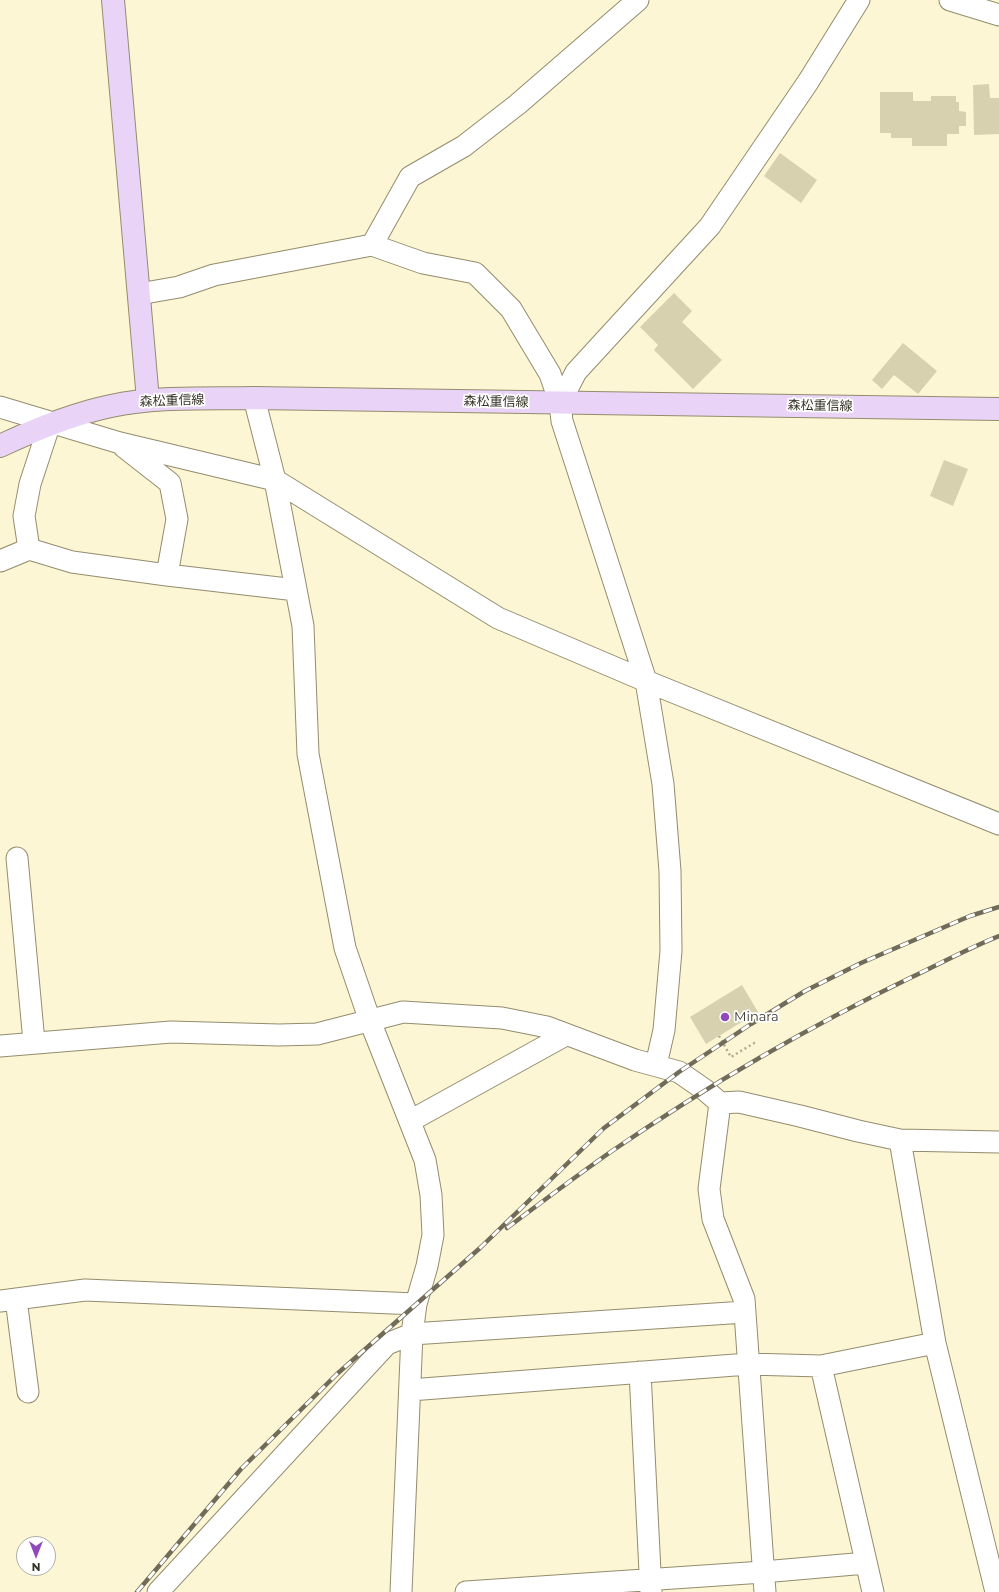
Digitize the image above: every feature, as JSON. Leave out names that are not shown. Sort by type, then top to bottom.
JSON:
[{"type":"main road","points":[[113,0],[148,400]]},
{"type":"main road","name":"森松重信線","points":[[0,446],[50,423],[111,406],[148,400],[254,398],[999,409]]},
{"type":"street","points":[[372,245],[410,177],[464,146],[518,104],[638,0]]},
{"type":"street","points":[[560,403],[576,372],[710,226],[808,82],[859,0]]},
{"type":"street","points":[[950,0],[999,15]]},
{"type":"street","points":[[139,294],[179,287],[214,275],[372,245],[423,263],[475,273],[510,309],[550,374],[560,403],[562,421],[646,681],[663,784],[670,871],[671,951],[664,1030],[656,1065]]},
{"type":"street","points":[[254,398],[275,480],[303,626],[308,754],[345,948],[370,1021],[425,1160],[431,1195],[433,1235],[427,1266],[416,1304],[412,1334],[401,1592]]},
{"type":"street","points":[[0,407],[120,444],[275,480],[498,618],[646,681],[999,824]]},
{"type":"street","points":[[29,549],[24,516],[30,484],[50,423]]},
{"type":"street","points":[[120,444],[170,483],[177,519],[167,574]]},
{"type":"street","points":[[0,561],[29,549],[72,562],[296,590]]},
{"type":"street","points":[[18,858],[34,1042]]},
{"type":"street","points":[[0,1046],[34,1042],[171,1032],[279,1035],[317,1034],[403,1012],[502,1018],[547,1027],[635,1060],[678,1072],[705,1090],[720,1103],[739,1102],[900,1140],[999,1142]]},
{"type":"street","points":[[410,1121],[562,1037],[547,1027]]},
{"type":"street","points":[[720,1103],[710,1189],[713,1219],[744,1300],[764,1582]]},
{"type":"street","points":[[900,1140],[935,1343],[996,1592]]},
{"type":"street","points":[[28,1392],[8,1300],[85,1290],[416,1304]]},
{"type":"street","points":[[159,1592],[387,1344],[412,1334],[745,1312]]},
{"type":"street","points":[[410,1390],[748,1364],[821,1366],[935,1343]]},
{"type":"street","points":[[821,1366],[873,1592]]},
{"type":"street","points":[[640,1372],[651,1586]]},
{"type":"street","points":[[466,1592],[764,1582],[866,1563]]},
{"type":"path","points":[[719,1036],[731,1057],[756,1042]]},
{"type":"building","points":[[989,84],[990,98],[999,98],[999,134],[974,135],[973,85]]},
{"type":"building","points":[[880,92],[913,92],[913,101],[931,101],[931,96],[956,96],[956,102],[959,102],[959,111],[966,112],[966,126],[959,126],[959,134],[947,134],[947,146],[912,146],[912,138],[891,138],[891,133],[880,133]]},
{"type":"building","points":[[780,153],[817,180],[801,203],[764,176]]},
{"type":"building","points":[[674,293],[692,311],[682,322],[722,360],[693,389],[654,350],[658,345],[640,327]]},
{"type":"building","points":[[903,343],[937,371],[918,394],[894,375],[882,389],[872,380]]},
{"type":"building","points":[[944,460],[968,469],[953,506],[930,496]]},
{"type":"building","points":[[742,985],[758,1012],[706,1044],[690,1017]]},
{"type":"railway","points":[[137,1592],[241,1469],[337,1374],[480,1248],[604,1128],[679,1072],[751,1024],[805,991],[861,963],[970,916],[999,907]]},
{"type":"railway","points":[[507,1228],[612,1151],[684,1103],[759,1058],[873,996],[999,936]]},
{"type":"place","name":"Minara","points":[[725,1017]]}]
